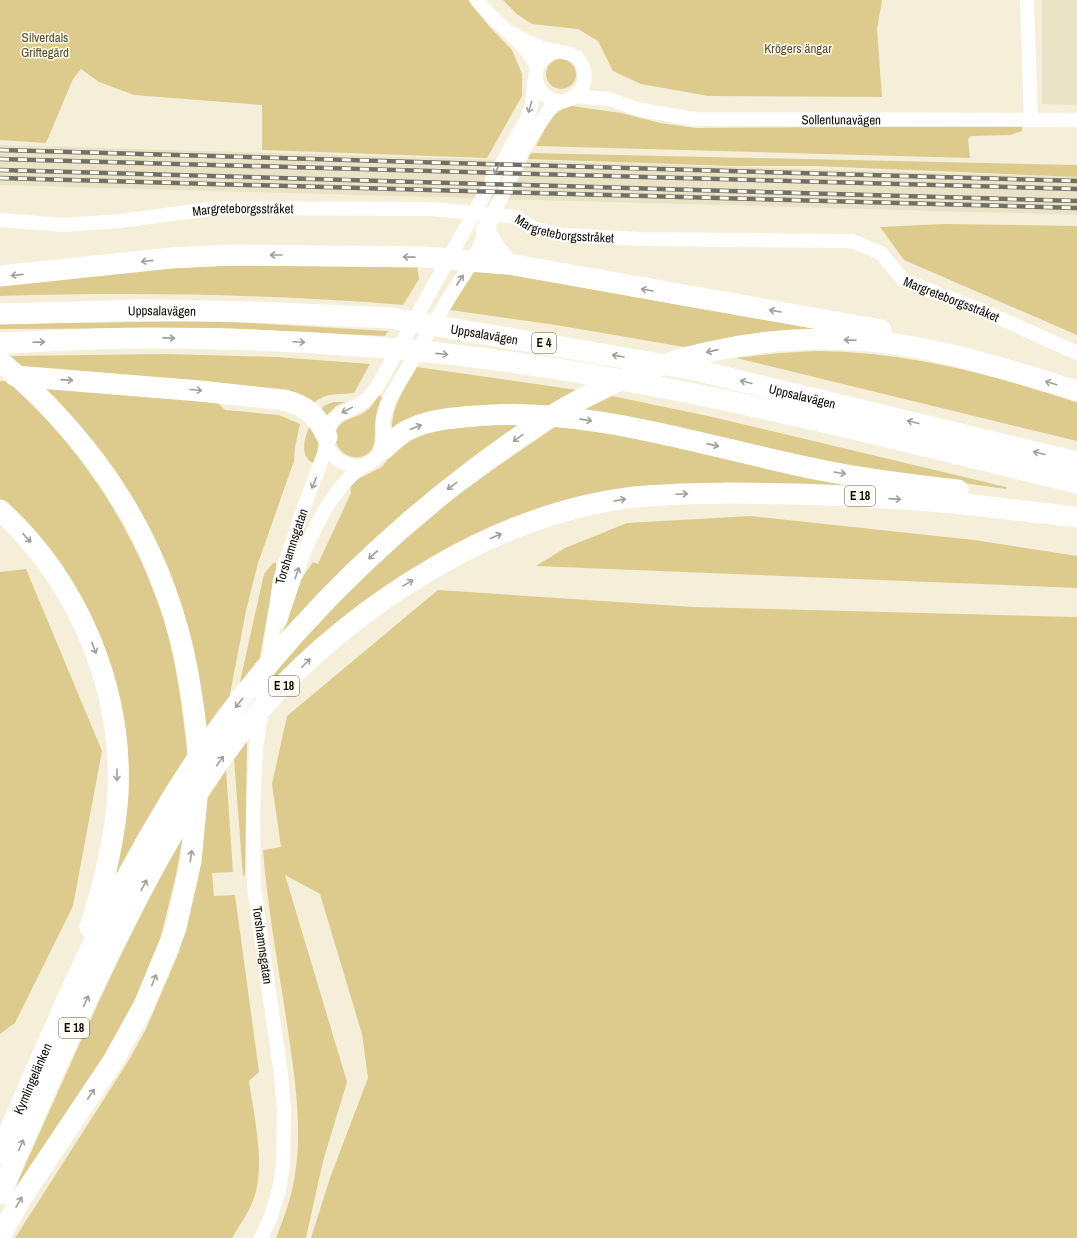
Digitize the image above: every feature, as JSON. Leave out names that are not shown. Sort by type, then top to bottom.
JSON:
[{"type":"highway","points":[[486,230],[493,247],[499,256],[509,264]]},
{"type":"highway","points":[[0,276],[171,258],[233,255],[448,259],[509,264],[813,318],[940,343],[1025,374]]},
{"type":"highway","name":"Uppsalavägen","points":[[0,314],[145,310],[254,312],[391,318],[695,370],[1077,462]]},
{"type":"highway","name":"Uppsalavägen","points":[[0,343],[147,338],[262,340],[374,347],[492,360],[696,393],[1077,483]]},
{"type":"highway","name":"E 18","points":[[55,1027],[114,898],[158,820],[197,760],[228,718],[289,641],[360,567],[401,528],[522,434],[564,408],[601,389],[646,370],[685,358],[728,348],[778,341],[821,338],[872,340],[914,346],[1025,374],[1077,391]]},
{"type":"highway","points":[[0,361],[29,386],[74,434],[125,504],[147,544],[164,585],[182,641],[198,743],[197,797],[191,861],[176,928],[144,1005],[113,1061],[22,1197],[0,1236]]},
{"type":"highway","points":[[0,375],[200,391],[284,400],[296,403],[312,413],[320,421],[327,441]]},
{"type":"highway","points":[[384,449],[409,429],[446,418],[492,415],[549,416],[586,420],[653,431],[826,471],[1077,505]]},
{"type":"highway","name":"E 18","points":[[0,1194],[111,948],[175,828],[235,740],[268,702],[308,661],[357,619],[406,584],[460,552],[512,529],[557,514],[643,496],[728,492],[858,496],[958,504],[1077,517]]},
{"type":"highway","points":[[0,510],[37,548],[62,582],[82,618],[102,673],[115,733],[118,793],[110,855],[95,912],[55,1027]]},
{"type":"highway","name":"Kymlingelänken","points":[[0,1153],[55,1027]]},
{"type":"street","name":"Sollentunavägen","points":[[477,0],[497,23],[507,31],[531,57],[540,90],[545,96],[559,101],[574,96],[609,99],[637,109],[694,119],[1077,120]]},
{"type":"street","points":[[1027,0],[1031,119]]},
{"type":"street","name":"Sollentunavägen","points":[[507,31],[541,48],[568,52],[579,60],[584,67],[585,76],[590,83],[609,99]]},
{"type":"street","points":[[536,72],[541,60],[547,54],[556,51]]},
{"type":"street","name":"Torshamnsgatan","points":[[261,1238],[270,1219],[279,1190],[284,1142],[284,1110],[281,1074],[254,888],[253,814],[256,749],[280,580],[327,441],[328,427],[343,411],[362,402],[378,387],[462,232],[516,135],[526,120],[532,106],[536,72]]},
{"type":"street","points":[[574,96],[584,84],[585,76]]},
{"type":"street","points":[[384,449],[383,422],[390,398],[448,299],[473,261],[486,230],[530,138],[551,107],[559,101]]},
{"type":"street","name":"Margreteborgsstråket","points":[[0,220],[63,226],[121,221],[217,208],[432,209],[516,218],[533,228],[563,235],[640,239],[852,241],[881,252],[903,280],[986,312],[1077,353]]},
{"type":"street","points":[[327,441],[332,455],[342,463],[361,467]]},
{"type":"street","name":"Torshamnsgatan","points":[[271,649],[300,565],[319,523],[342,484],[361,467],[378,457],[384,449]]},
{"type":"shaded area","points":[[1042,0],[1077,0],[1077,105],[1042,104]]},
{"type":"shaded area","points":[[0,145],[1077,177],[1077,215],[0,185]]},
{"type":"green space","name":"Silverdals Griftegård","points":[[0,0],[468,0],[489,26],[512,50],[522,74],[522,96],[487,158],[262,150],[262,105],[134,95],[99,82],[81,69],[73,79],[46,143],[0,140]]},
{"type":"green space","name":"Krögers ängar","points":[[503,0],[882,0],[877,29],[882,97],[708,96],[641,84],[613,71],[598,41],[578,29],[532,24],[518,15]]},
{"type":"green space","points":[[561,59],[567,60],[575,68],[575,80],[567,88],[561,89],[555,88],[547,80],[546,74],[547,68],[555,60]]},
{"type":"green space","points":[[572,106],[621,113],[660,123],[696,128],[1022,126],[1022,131],[1010,135],[971,136],[968,139],[970,158],[536,146],[546,126],[554,116],[559,111]]},
{"type":"green space","points":[[530,153],[1077,165],[1077,177],[814,166],[732,166],[527,159]]},
{"type":"green space","points":[[943,224],[1077,226],[1077,335],[904,260],[880,227]]},
{"type":"green space","points":[[186,263],[417,266],[419,279],[403,305],[252,296],[101,294],[0,296],[0,282]]},
{"type":"green space","points":[[473,272],[514,275],[696,308],[821,328],[744,335],[684,347],[556,325],[450,310]]},
{"type":"green space","points":[[217,321],[388,331],[385,336],[220,328],[0,329],[0,324]]},
{"type":"green space","points":[[816,351],[884,355],[948,366],[1012,382],[1077,402],[1077,441],[736,358]]},
{"type":"green space","points":[[167,354],[277,357],[370,364],[354,393],[326,396],[312,405],[23,370],[7,356]]},
{"type":"green space","points":[[417,367],[577,390],[543,409],[392,433],[392,423],[399,398]]},
{"type":"green space","points":[[0,381],[9,381],[31,402],[71,448],[106,496],[135,549],[148,577],[168,634],[178,685],[188,756],[147,820],[117,873],[112,872],[114,687],[0,500]]},
{"type":"green space","points":[[40,383],[218,403],[225,410],[279,415],[300,424],[295,447],[294,461],[258,563],[246,611],[229,699],[205,731],[177,596]]},
{"type":"green space","points":[[379,395],[382,397],[379,403],[375,423],[374,441],[371,450],[364,456],[351,457],[345,454],[340,450],[335,438],[339,426],[344,421],[360,415],[372,405]]},
{"type":"green space","points":[[612,396],[708,416],[1006,487],[1006,489],[838,465],[580,412]]},
{"type":"green space","points":[[333,402],[345,402],[336,406],[325,417],[319,411],[324,406]]},
{"type":"green space","points":[[526,420],[437,485],[398,518],[282,635],[299,582],[313,562],[318,564],[351,493],[350,483],[382,467],[390,456],[415,433]]},
{"type":"green space","points":[[312,421],[319,436],[316,464],[310,461],[304,451],[305,438]]},
{"type":"green space","points":[[561,423],[962,497],[795,487],[521,516],[273,684],[275,670],[310,629],[421,522],[491,471]]},
{"type":"green space","points":[[751,516],[974,540],[1077,556],[1077,588],[536,566],[565,548],[627,523]]},
{"type":"green space","points":[[273,563],[276,563],[276,576],[259,662],[239,686],[264,574]]},
{"type":"green space","points":[[26,569],[102,751],[73,906],[15,1023],[0,1034],[0,572]]},
{"type":"green space","points":[[438,590],[694,607],[1077,617],[1077,1238],[311,1238],[330,1178],[368,1078],[362,1034],[320,894],[285,875],[347,1082],[323,1161],[306,1238],[276,1238],[294,1182],[297,1158],[298,1126],[294,1077],[271,923],[263,850],[281,847],[272,784],[287,716]]},
{"type":"green space","points":[[247,741],[245,875],[243,876],[234,759]]},
{"type":"green space","points":[[226,770],[233,872],[212,873],[214,896],[235,895],[259,1072],[249,1081],[256,1126],[259,1159],[259,1175],[252,1203],[232,1238],[15,1238],[129,1060],[146,1029],[179,952],[199,874],[206,800]]},
{"type":"green space","points":[[183,836],[176,875],[159,944],[133,1007],[105,1057],[11,1201],[19,1179],[117,963]]},
{"type":"railway","points":[[0,150],[1077,181]]},
{"type":"railway","points":[[0,159],[1077,189]]},
{"type":"railway","points":[[0,170],[1077,201]]},
{"type":"railway","points":[[0,178],[1077,208]]}]
